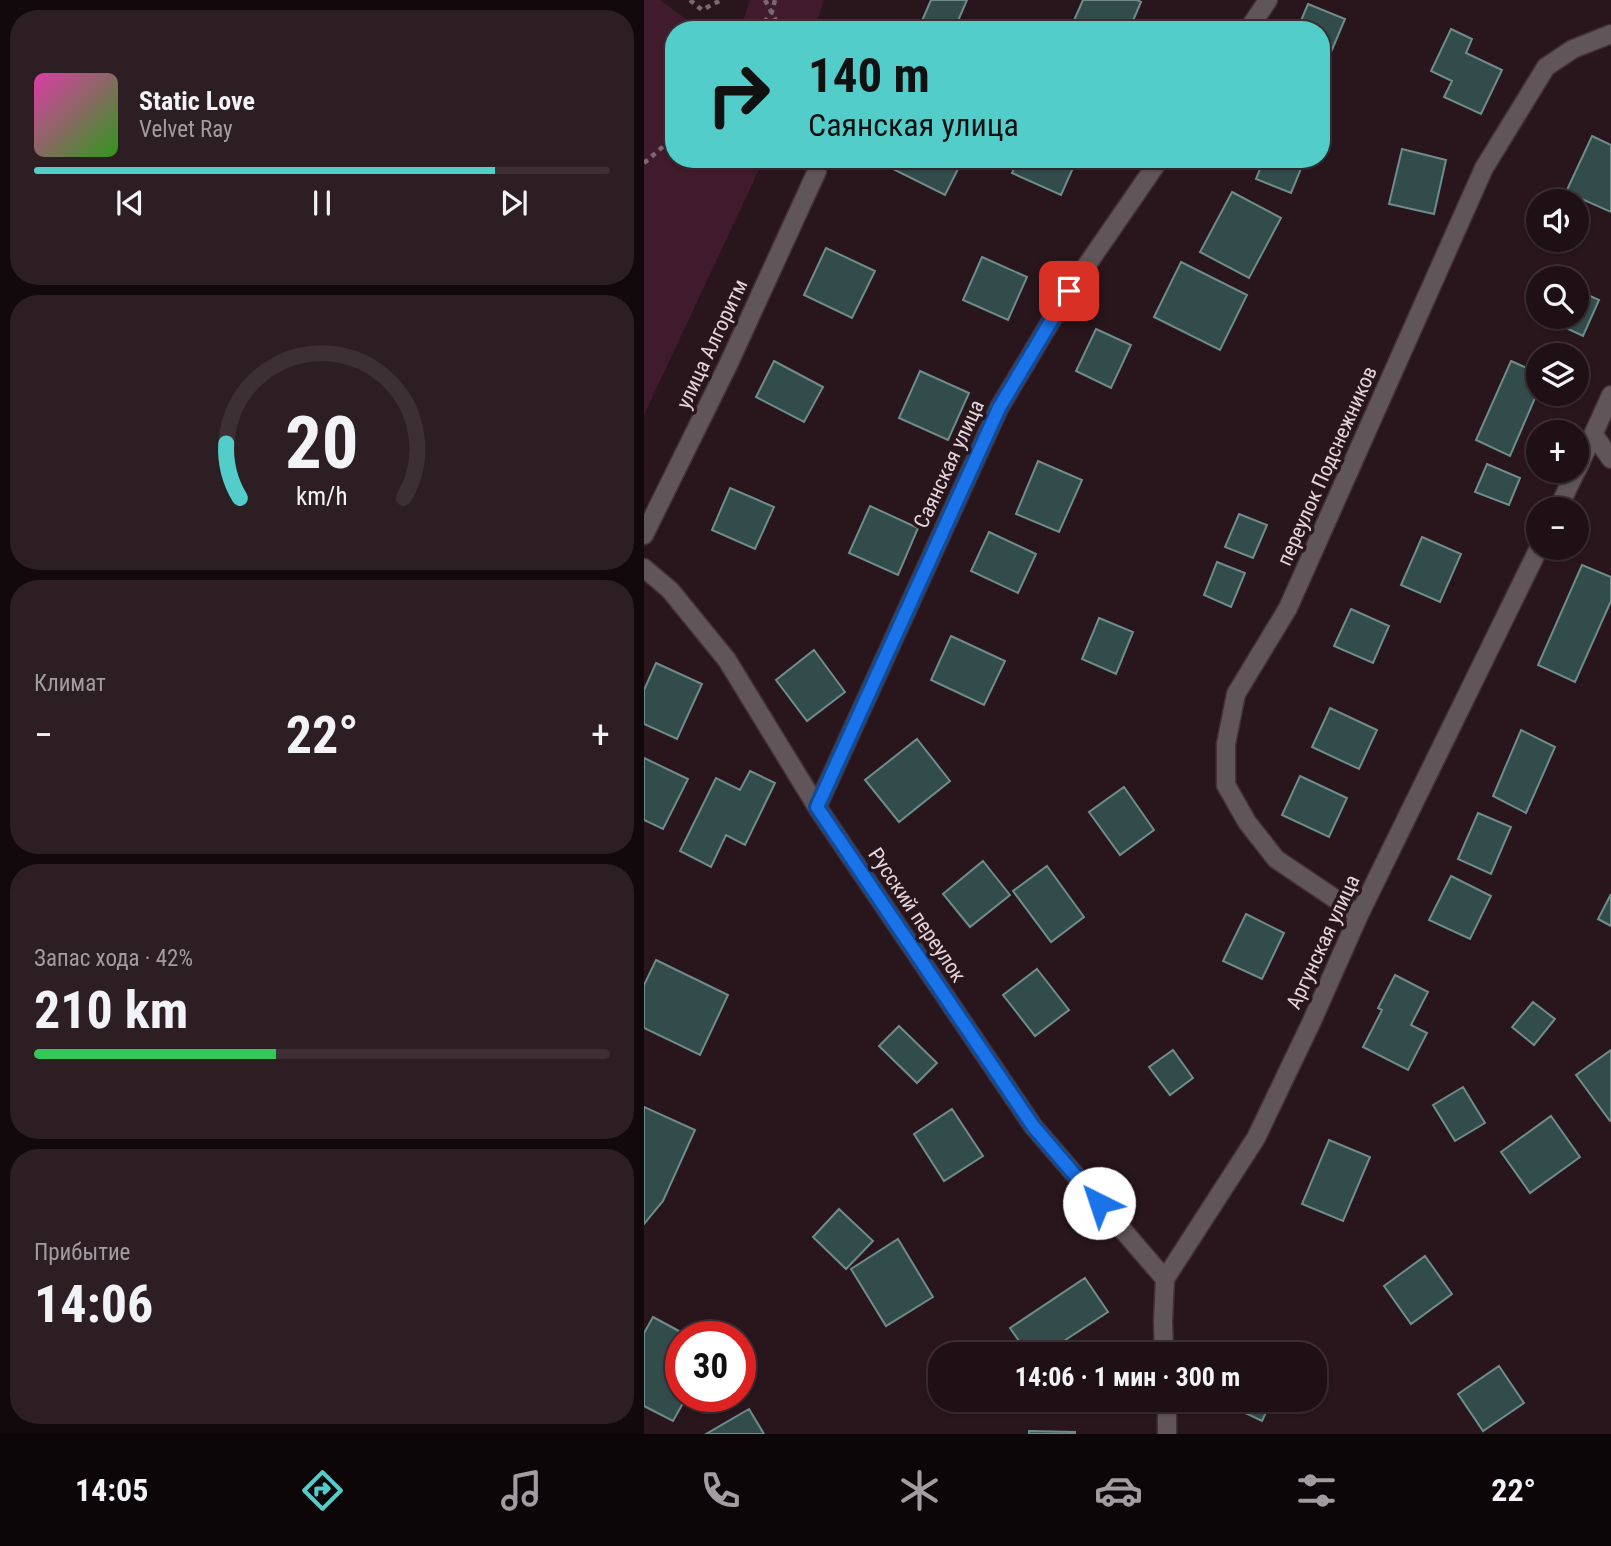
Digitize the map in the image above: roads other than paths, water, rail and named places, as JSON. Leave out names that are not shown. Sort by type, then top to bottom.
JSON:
[{"type":"street","points":[[1254,21],[1268,0]]},
{"type":"street","name":"переулок Подснежников","points":[[1359,915],[1276,859],[1247,822],[1226,785],[1226,744],[1236,694],[1288,608],[1484,168],[1546,66],[1573,49],[1611,34]]},
{"type":"street","name":"Саянская улица","points":[[817,807],[999,408],[1069,291],[1154,168]]},
{"type":"street","name":"улица Алгоритм","points":[[644,535],[728,365],[817,171]]},
{"type":"street","points":[[1589,445],[1611,395]]},
{"type":"street","points":[[1594,435],[1611,459]]},
{"type":"street","name":"Аргунская улица","points":[[1165,1279],[1256,1138],[1359,915],[1533,560]]},
{"type":"street","name":"Русский переулок","points":[[644,568],[670,590],[727,660],[817,807],[1033,1126],[1165,1279]]},
{"type":"street","points":[[1164,1342],[1165,1279]]},
{"type":"street","points":[[1167,1412],[1167,1434]]}]
